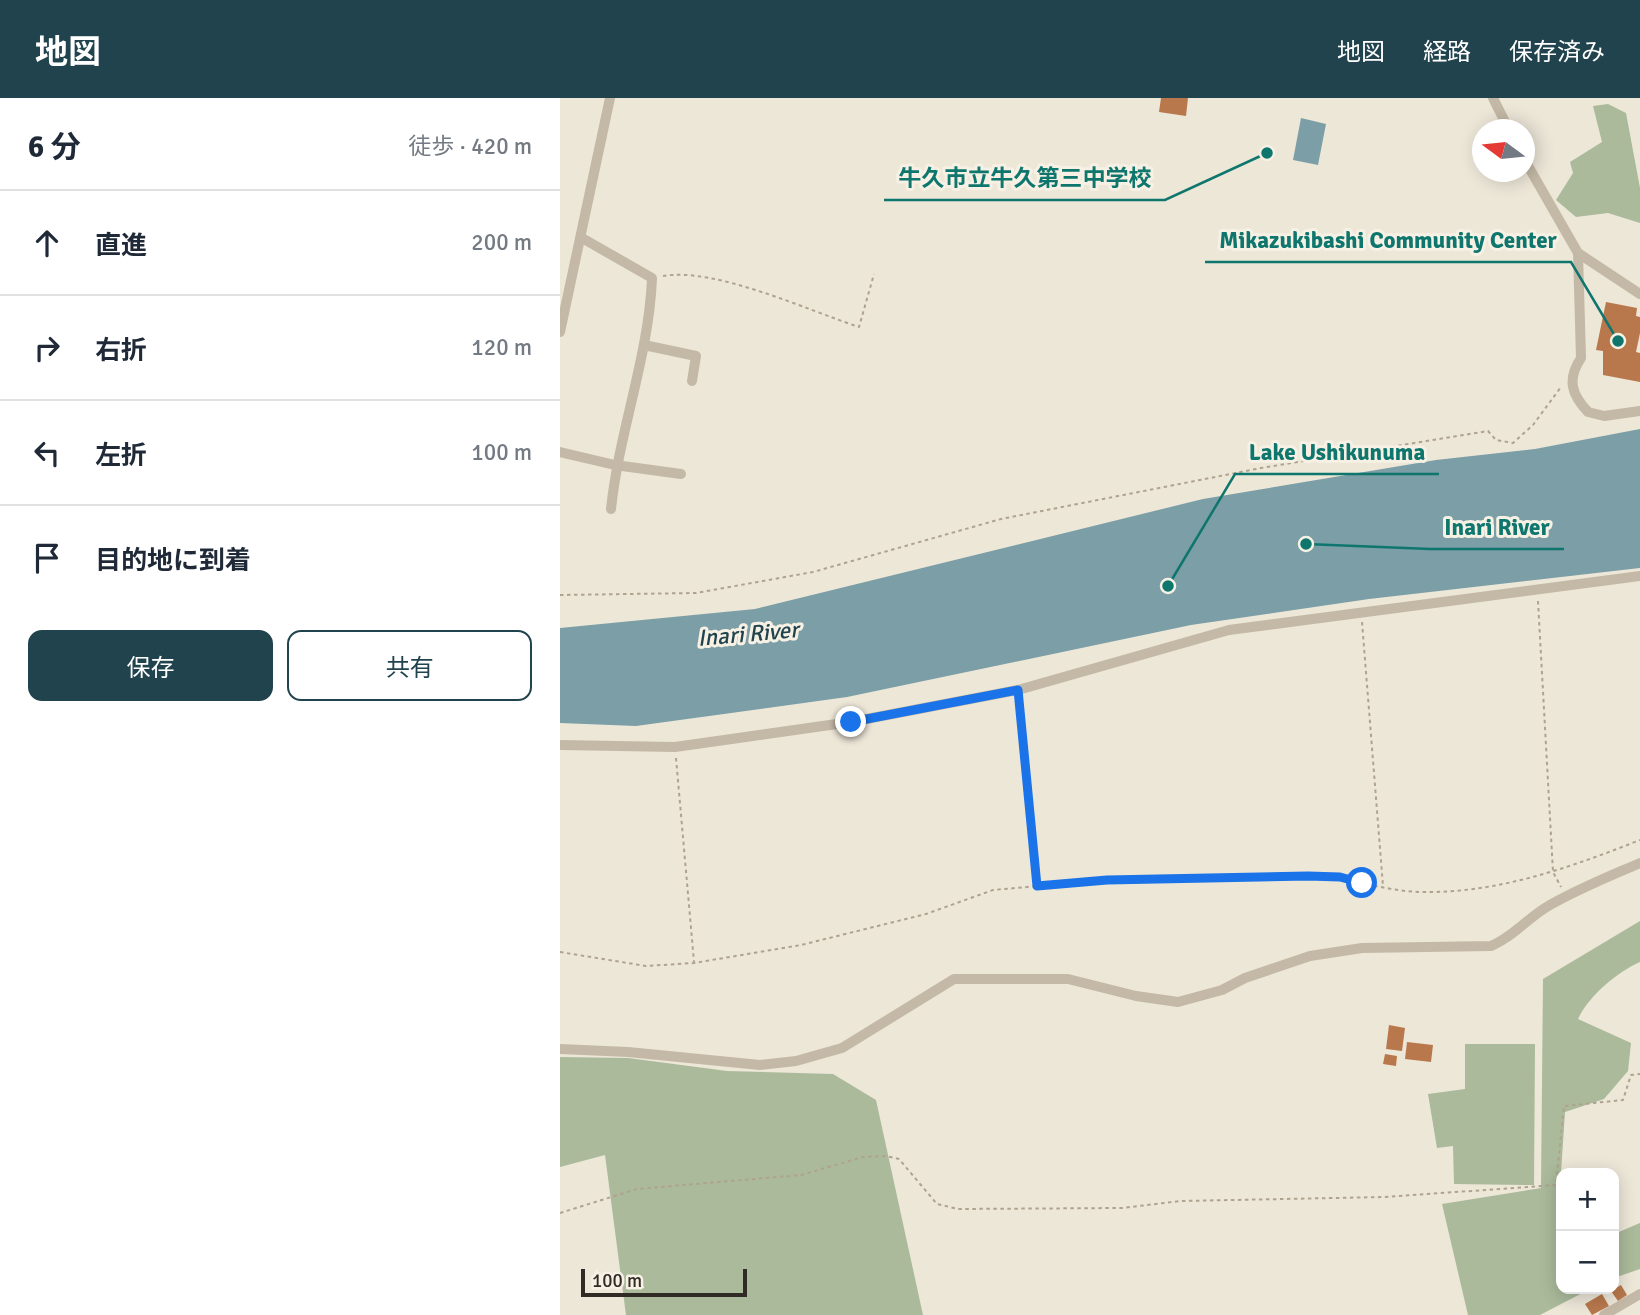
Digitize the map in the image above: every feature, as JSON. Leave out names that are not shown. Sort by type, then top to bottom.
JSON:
[{"type":"street","points":[[560,332],[565,288],[582,238],[610,98]]},
{"type":"street","points":[[1493,98],[1504,119]]},
{"type":"street","points":[[1535,178],[1578,253],[1640,294]]},
{"type":"street","points":[[582,238],[652,278],[650,317],[615,465],[611,509]]},
{"type":"street","points":[[1578,253],[1581,358],[1572,372],[1572,389],[1588,412],[1604,416],[1640,411]]},
{"type":"street","points":[[644,345],[696,356],[692,381]]},
{"type":"street","points":[[560,452],[615,465],[681,474]]},
{"type":"street","points":[[560,745],[675,747],[851,722],[1018,690],[1229,630],[1640,576]]},
{"type":"street","points":[[560,1049],[628,1052],[760,1065],[796,1061],[842,1048],[954,979],[1068,979],[1136,996],[1178,1002],[1222,990],[1245,978],[1310,956],[1362,948],[1490,946],[1503,941],[1541,911],[1566,896],[1640,863]]},
{"type":"street","points":[[1604,1315],[1640,1294]]},
{"type":"path","points":[[652,278],[681,273],[730,283],[859,327],[874,274]]},
{"type":"path","points":[[560,595],[696,593],[813,572],[1001,519],[1261,468],[1488,431],[1496,440],[1513,443],[1533,425],[1572,372]]},
{"type":"path","points":[[1537,590],[1553,872],[1566,896]]},
{"type":"path","points":[[1361,611],[1383,887]]},
{"type":"path","points":[[1018,690],[1037,886]]},
{"type":"path","points":[[675,747],[694,962]]},
{"type":"path","points":[[560,952],[646,966],[694,962],[800,945],[926,914],[993,890],[1107,880],[1308,876],[1340,877],[1417,892],[1471,890],[1553,872],[1640,840]]},
{"type":"path","points":[[560,1213],[636,1189],[801,1175],[863,1157],[886,1156],[899,1159],[937,1204],[958,1209],[1122,1208],[1181,1201],[1385,1197],[1556,1185],[1564,1106],[1623,1100],[1631,1075],[1640,1074]]},
{"type":"green space","points":[[1608,104],[1626,113],[1640,188],[1640,223],[1608,213],[1576,217],[1556,200],[1573,173],[1570,162],[1602,142],[1593,106]]},
{"type":"green space","points":[[1640,921],[1640,962],[1604,986],[1578,1019],[1631,1043],[1628,1071],[1604,1099],[1565,1112],[1561,1168],[1556,1168],[1556,1294],[1580,1294],[1540,1315],[1468,1315],[1442,1204],[1541,1188],[1543,979]]},
{"type":"green space","points":[[1465,1044],[1535,1044],[1534,1185],[1454,1184],[1453,1146],[1437,1148],[1428,1094],[1465,1089]]},
{"type":"green space","points":[[560,1057],[628,1058],[727,1071],[833,1074],[876,1100],[923,1315],[626,1315],[605,1155],[560,1167]]},
{"type":"green space","points":[[1640,1223],[1640,1269],[1619,1276],[1619,1232]]},
{"type":"water","points":[[1301,118],[1326,124],[1318,165],[1293,160]]},
{"type":"water","points":[[1640,429],[1640,568],[1369,599],[1191,625],[847,697],[636,726],[560,723],[560,628],[755,609],[1203,499],[1436,460],[1535,449]]},
{"type":"building","points":[[1161,98],[1188,98],[1186,116],[1159,112]]},
{"type":"building","points":[[1606,302],[1637,308],[1640,333],[1636,352],[1640,353],[1640,382],[1603,375],[1603,351],[1596,350]]},
{"type":"building","points":[[1389,1025],[1405,1028],[1402,1051],[1386,1049]]},
{"type":"building","points":[[1407,1042],[1433,1045],[1431,1062],[1405,1059]]},
{"type":"building","points":[[1385,1054],[1397,1056],[1396,1066],[1383,1064]]},
{"type":"building","points":[[1621,1285],[1627,1295],[1618,1301],[1613,1294],[1619,1294]]},
{"type":"building","points":[[1602,1294],[1609,1306],[1592,1315],[1585,1304]]},
{"type":"place","name":"牛久市立牛久第三中学校","points":[[1267,153]]},
{"type":"place","name":"Mikazukibashi Community Center","points":[[1618,341]]},
{"type":"place","name":"Inari River","points":[[1306,544]]},
{"type":"place","name":"Lake Ushikunuma","points":[[1168,586]]},
{"type":"route","points":[[851,722],[1018,690],[1037,886],[1107,880],[1308,876],[1340,877],[1362,883]]}]
